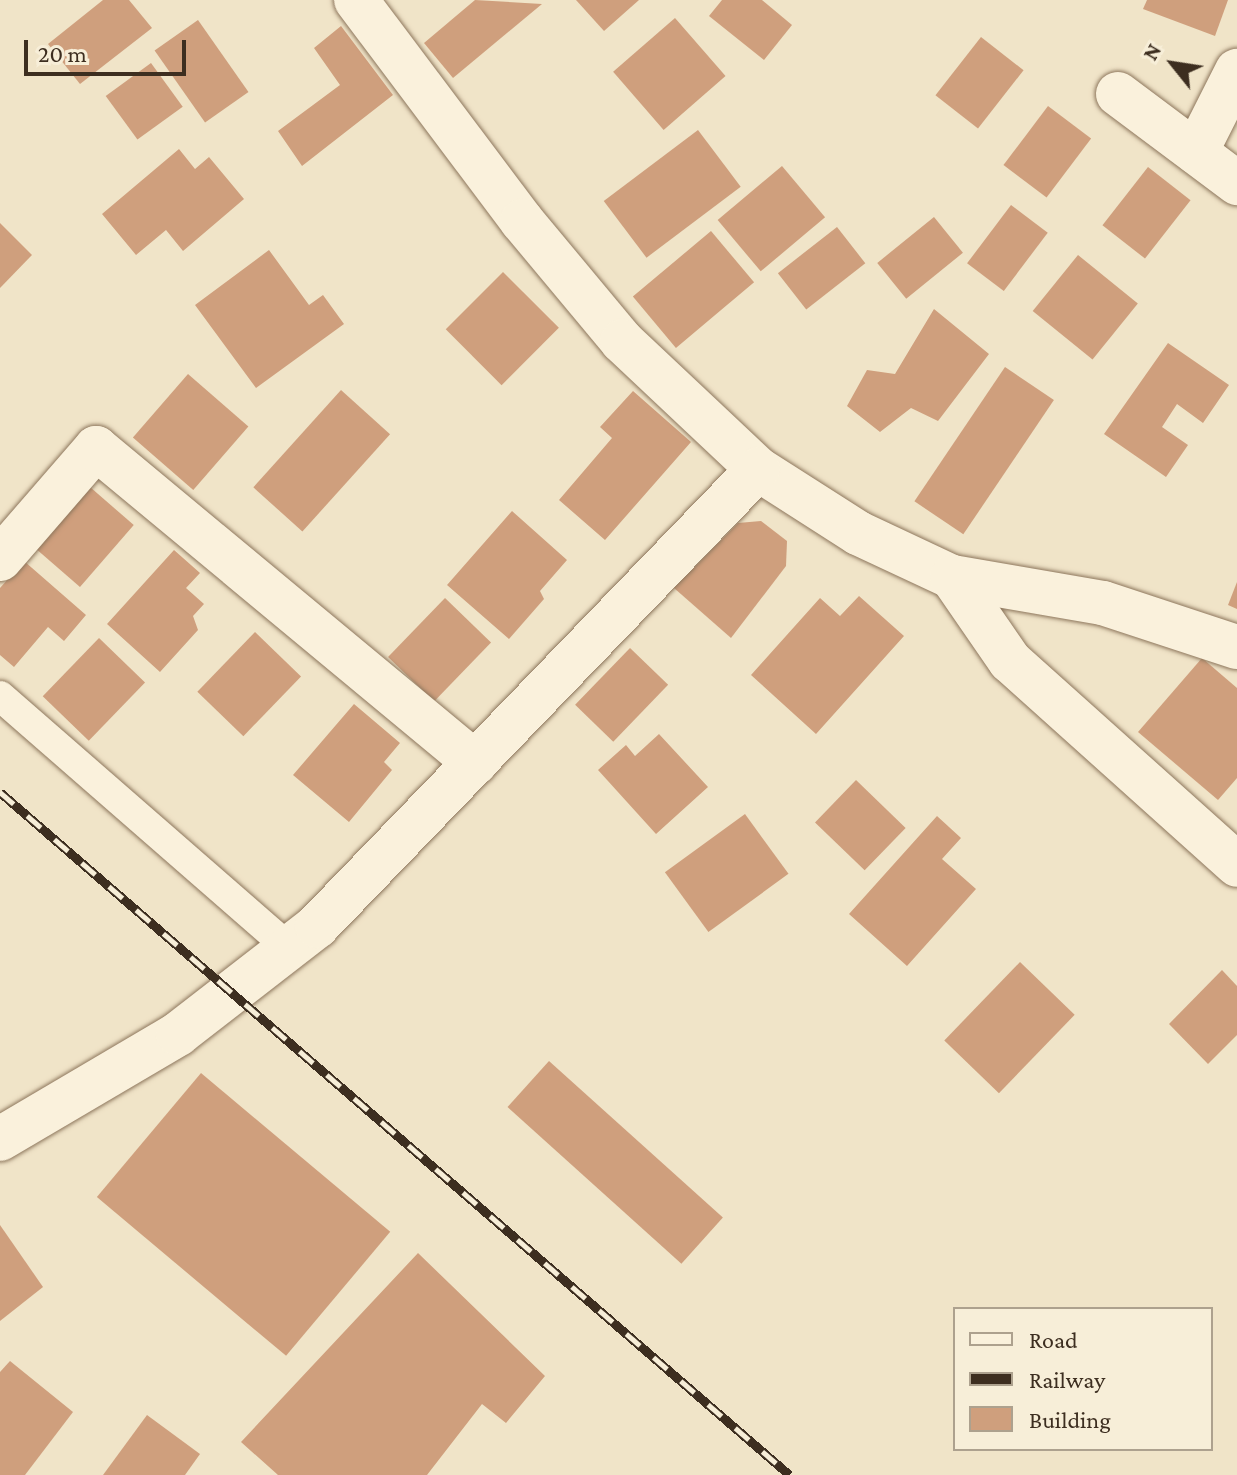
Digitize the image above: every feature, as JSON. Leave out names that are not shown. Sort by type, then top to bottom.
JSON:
[{"type":"street","points":[[356,0],[522,221],[622,341],[758,469],[858,533],[952,577],[1103,603],[1237,647]]},
{"type":"street","points":[[1196,152],[1237,71]]},
{"type":"street","points":[[1118,94],[1237,183]]},
{"type":"street","points":[[0,559],[96,448],[475,763]]},
{"type":"street","points":[[0,1139],[178,1034],[289,948],[475,763],[758,469]]},
{"type":"street","points":[[952,577],[1010,661],[1237,865]]},
{"type":"lane","points":[[0,696],[289,948]]},
{"type":"building","points":[[103,0],[129,0],[152,28],[80,84],[48,44]]},
{"type":"building","points":[[475,0],[542,4],[453,78],[424,43]]},
{"type":"building","points":[[576,0],[639,0],[604,31]]},
{"type":"building","points":[[722,0],[762,0],[792,25],[764,60],[709,16]]},
{"type":"building","points":[[1147,0],[1228,0],[1215,36],[1143,9]]},
{"type":"building","points":[[675,18],[726,76],[664,130],[613,72]]},
{"type":"building","points":[[198,20],[248,92],[205,122],[155,50]]},
{"type":"building","points":[[341,26],[393,95],[302,166],[278,131],[340,85],[314,48]]},
{"type":"building","points":[[981,37],[1024,70],[978,129],[935,95]]},
{"type":"building","points":[[151,63],[183,107],[137,140],[106,96]]},
{"type":"building","points":[[1048,106],[1091,138],[1047,198],[1003,165]]},
{"type":"building","points":[[698,130],[741,187],[646,258],[604,201]]},
{"type":"building","points":[[179,149],[195,169],[209,157],[244,199],[183,251],[166,230],[136,255],[102,214]]},
{"type":"building","points":[[782,166],[825,217],[761,271],[718,220]]},
{"type":"building","points":[[1148,167],[1191,200],[1145,259],[1102,225]]},
{"type":"building","points":[[1011,205],[1048,233],[1004,291],[967,263]]},
{"type":"building","points":[[934,217],[963,253],[906,299],[877,263]]},
{"type":"building","points":[[0,223],[32,255],[0,288]]},
{"type":"building","points":[[837,227],[865,263],[806,309],[778,273]]},
{"type":"building","points":[[711,231],[754,282],[676,348],[633,297]]},
{"type":"building","points":[[269,250],[309,305],[323,295],[344,324],[256,388],[195,305]]},
{"type":"building","points":[[1078,255],[1138,303],[1093,359],[1033,311]]},
{"type":"building","points":[[503,272],[559,328],[502,385],[446,329]]},
{"type":"building","points":[[934,309],[989,354],[938,421],[911,408],[880,432],[847,406],[867,370],[895,374]]},
{"type":"building","points":[[1168,343],[1229,385],[1203,423],[1177,404],[1162,427],[1188,445],[1166,477],[1104,434]]},
{"type":"building","points":[[1005,367],[1054,400],[963,534],[914,501]]},
{"type":"building","points":[[188,374],[248,426],[193,490],[133,437]]},
{"type":"building","points":[[341,390],[390,434],[302,532],[253,487]]},
{"type":"building","points":[[633,391],[691,442],[605,540],[559,500],[612,438],[600,427]]},
{"type":"building","points":[[90,487],[134,525],[80,587],[36,549]]},
{"type":"building","points":[[512,511],[567,560],[540,591],[544,599],[509,639],[447,585]]},
{"type":"building","points":[[761,521],[787,541],[786,566],[731,638],[674,588],[738,523]]},
{"type":"building","points":[[174,550],[200,573],[186,588],[204,604],[193,616],[198,630],[160,672],[107,624]]},
{"type":"building","points":[[24,561],[86,615],[64,641],[48,627],[14,667],[0,655],[0,588]]},
{"type":"building","points":[[1237,582],[1237,609],[1228,605]]},
{"type":"building","points":[[859,596],[904,636],[816,734],[751,675],[820,598],[840,616]]},
{"type":"building","points":[[445,598],[491,642],[434,701],[388,657]]},
{"type":"building","points":[[255,632],[301,676],[243,736],[197,692]]},
{"type":"building","points":[[99,638],[145,682],[89,741],[43,696]]},
{"type":"building","points":[[630,648],[668,685],[613,742],[575,705]]},
{"type":"building","points":[[1202,658],[1237,688],[1237,778],[1218,800],[1138,732]]},
{"type":"building","points":[[354,704],[400,743],[384,762],[392,770],[349,822],[293,775]]},
{"type":"building","points":[[659,734],[708,787],[656,834],[598,770],[626,745],[635,756]]},
{"type":"building","points":[[856,780],[906,828],[865,870],[815,822]]},
{"type":"building","points":[[745,814],[788,874],[708,932],[665,872]]},
{"type":"building","points":[[937,816],[961,838],[942,859],[976,889],[907,966],[849,914]]},
{"type":"building","points":[[1020,962],[1075,1015],[999,1093],[944,1040]]},
{"type":"building","points":[[1222,970],[1237,986],[1237,1035],[1208,1064],[1169,1024]]},
{"type":"building","points":[[549,1061],[723,1218],[681,1264],[508,1107]]},
{"type":"building","points":[[201,1073],[390,1232],[286,1356],[97,1197]]},
{"type":"building","points":[[0,1225],[43,1287],[0,1321]]},
{"type":"building","points":[[418,1253],[545,1376],[506,1423],[482,1404],[427,1475],[278,1475],[241,1442]]},
{"type":"building","points":[[10,1361],[73,1412],[25,1475],[0,1475],[0,1372]]},
{"type":"building","points":[[147,1415],[200,1454],[185,1475],[103,1475]]},
{"type":"railway","points":[[0,792],[790,1475]]}]
